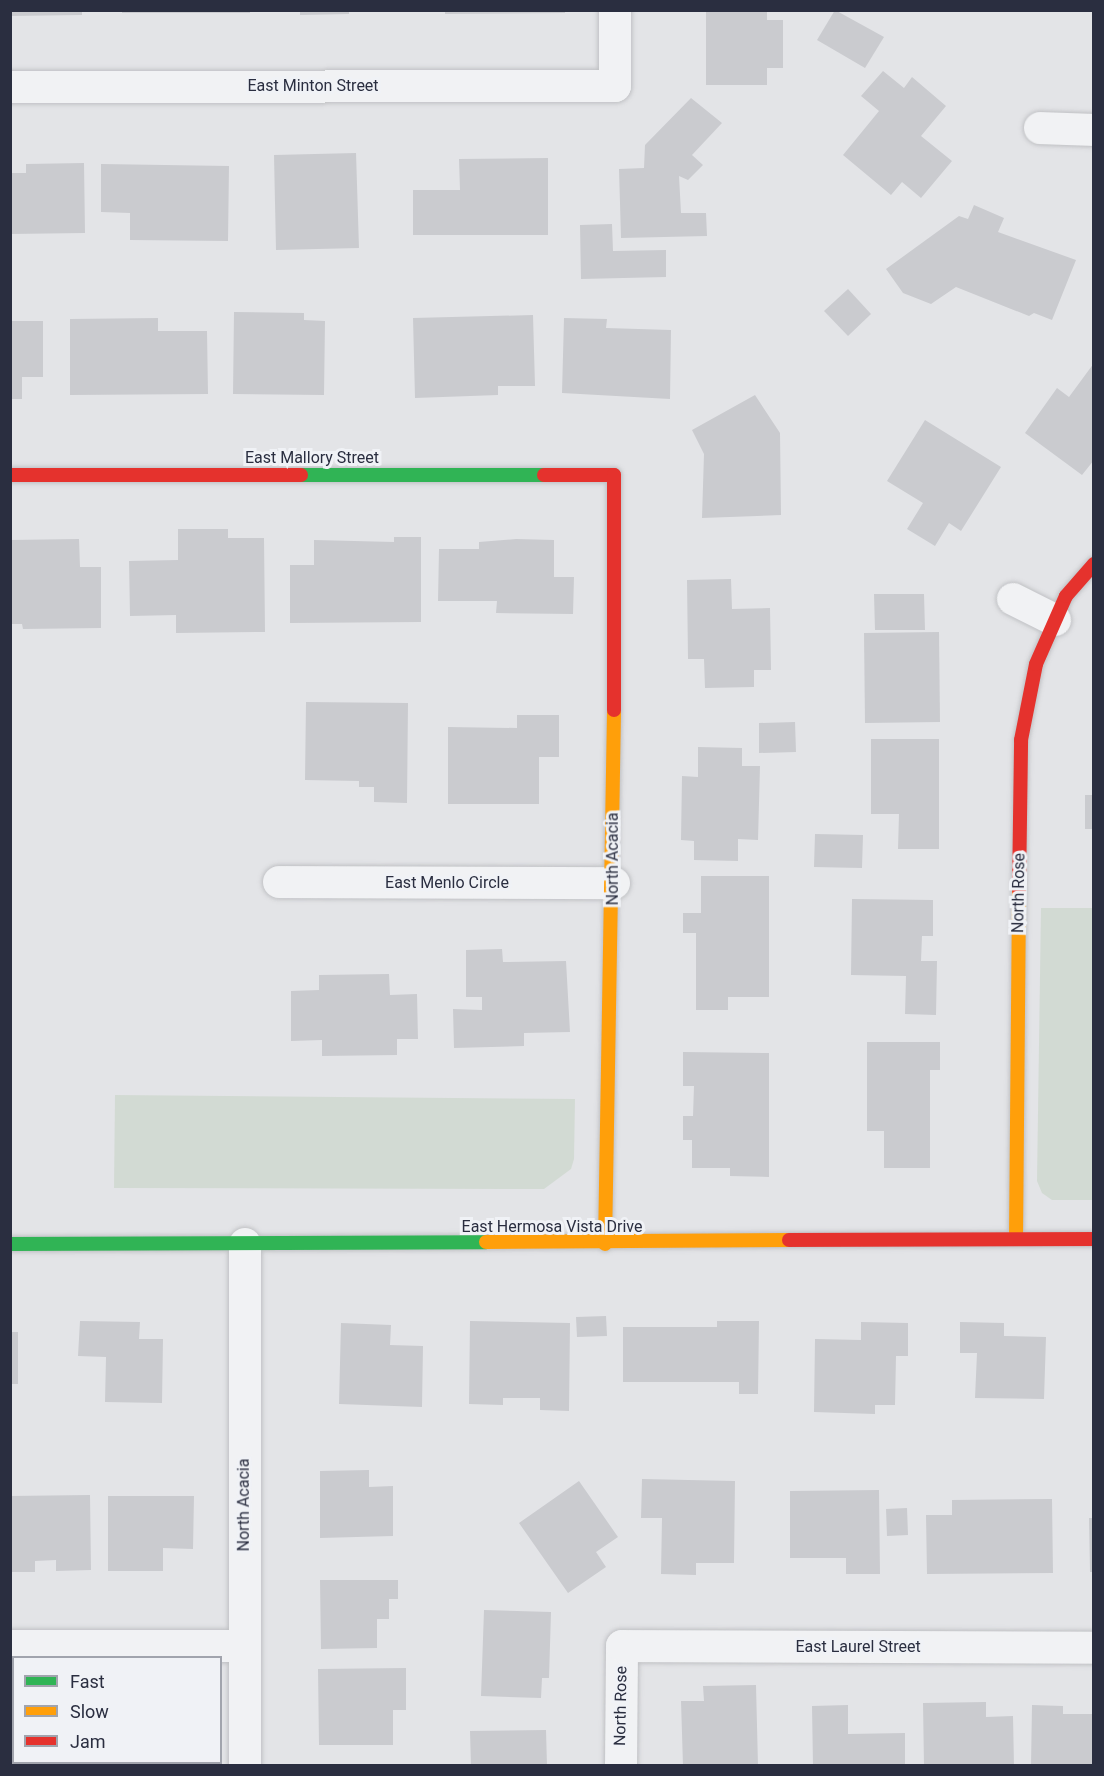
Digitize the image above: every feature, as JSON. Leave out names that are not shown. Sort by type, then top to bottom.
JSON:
[{"type":"street","name":"East Minton Street","points":[[10,87],[615,86],[615,10]]},
{"type":"street","points":[[1040,128],[1094,130]]},
{"type":"street","name":"East Mallory Street","points":[[10,476],[614,475]]},
{"type":"street","name":"North Acacia","points":[[605,1244],[614,884],[614,475]]},
{"type":"street","name":"North Rose","points":[[1016,1239],[1021,740],[1036,664],[1066,596],[1094,564]]},
{"type":"street","points":[[1013,599],[1055,620]]},
{"type":"street","name":"East Menlo Circle","points":[[279,882],[614,884]]},
{"type":"street","name":"East Hermosa Vista Drive","points":[[10,1244],[605,1244],[1094,1239]]},
{"type":"street","name":"North Acacia","points":[[245,1244],[243,1646],[245,1766]]},
{"type":"street","points":[[10,1646],[243,1646]]},
{"type":"street","name":"North Rose","points":[[621,1766],[622,1646]]},
{"type":"street","name":"East Laurel Street","points":[[622,1646],[1094,1647]]},
{"type":"shaded area","points":[[1041,908],[1093,908],[1093,1200],[1052,1200],[1042,1193],[1037,1181]]},
{"type":"shaded area","points":[[115,1095],[575,1099],[574,1159],[571,1169],[544,1189],[114,1188]]},
{"type":"building","points":[[10,10],[82,10],[82,15],[10,16]]},
{"type":"building","points":[[122,10],[250,10],[250,13],[122,13]]},
{"type":"building","points":[[300,10],[349,10],[349,14],[300,15]]},
{"type":"building","points":[[445,10],[565,10],[565,13],[445,14]]},
{"type":"building","points":[[706,10],[767,10],[767,20],[783,20],[783,68],[767,68],[767,85],[706,85]]},
{"type":"building","points":[[835,10],[884,37],[865,68],[817,40]]},
{"type":"building","points":[[883,71],[904,88],[912,77],[946,106],[921,136],[952,161],[921,198],[902,182],[891,195],[843,155],[879,111],[861,96]]},
{"type":"building","points":[[691,98],[722,123],[692,155],[703,165],[688,180],[679,176],[681,213],[706,213],[707,236],[621,238],[619,169],[644,168],[645,145]]},
{"type":"building","points":[[356,153],[359,248],[276,250],[274,155]]},
{"type":"building","points":[[548,158],[548,235],[413,235],[413,190],[460,190],[459,159]]},
{"type":"building","points":[[84,163],[85,233],[10,234],[10,173],[26,173],[26,164]]},
{"type":"building","points":[[101,164],[229,166],[228,241],[130,240],[130,213],[101,212]]},
{"type":"building","points":[[974,205],[1004,218],[998,232],[1076,260],[1052,320],[1034,313],[1029,316],[956,287],[931,304],[903,293],[886,269],[959,216],[968,219]]},
{"type":"building","points":[[612,224],[613,251],[666,250],[666,277],[581,279],[580,225]]},
{"type":"building","points":[[848,289],[871,314],[848,336],[824,311]]},
{"type":"building","points":[[234,312],[304,313],[304,320],[325,321],[324,395],[233,394]]},
{"type":"building","points":[[533,315],[535,386],[498,386],[498,395],[415,398],[413,318]]},
{"type":"building","points":[[158,318],[158,331],[207,331],[208,394],[70,395],[70,319]]},
{"type":"building","points":[[564,318],[607,319],[606,328],[671,330],[670,399],[562,393]]},
{"type":"building","points":[[10,321],[43,321],[43,377],[22,377],[22,399],[10,399]]},
{"type":"building","points":[[1094,363],[1094,460],[1082,475],[1025,433],[1057,388],[1069,397]]},
{"type":"building","points":[[755,395],[780,433],[781,515],[702,518],[704,454],[692,430]]},
{"type":"building","points":[[925,420],[1001,467],[961,531],[949,523],[935,546],[907,529],[923,503],[887,481]]},
{"type":"building","points":[[178,529],[228,529],[228,538],[264,538],[265,632],[176,633],[176,615],[130,616],[129,561],[178,560]]},
{"type":"building","points":[[394,537],[421,537],[421,622],[290,623],[290,565],[314,565],[314,540],[394,542]]},
{"type":"building","points":[[79,539],[80,567],[101,567],[101,628],[23,629],[22,624],[10,624],[10,540]]},
{"type":"building","points":[[516,539],[554,540],[554,577],[574,577],[573,614],[496,613],[497,601],[438,601],[439,549],[479,549],[479,542]]},
{"type":"building","points":[[731,579],[732,609],[770,608],[771,670],[754,670],[754,687],[705,688],[704,659],[688,659],[687,580]]},
{"type":"building","points":[[874,594],[924,594],[925,630],[875,630]]},
{"type":"building","points":[[939,632],[940,722],[865,723],[864,633]]},
{"type":"building","points":[[306,702],[408,703],[407,803],[374,802],[374,787],[359,787],[359,781],[305,780]]},
{"type":"building","points":[[517,715],[559,715],[559,757],[539,757],[539,804],[448,804],[448,727],[517,728]]},
{"type":"building","points":[[795,722],[796,752],[759,753],[759,723]]},
{"type":"building","points":[[871,739],[939,739],[939,849],[898,849],[899,814],[871,814]]},
{"type":"building","points":[[698,747],[742,748],[742,766],[760,766],[758,840],[738,839],[738,861],[694,860],[694,841],[681,840],[682,776],[698,777]]},
{"type":"building","points":[[1085,795],[1094,795],[1094,829],[1085,829]]},
{"type":"building","points":[[815,834],[863,835],[862,868],[814,867]]},
{"type":"building","points":[[701,876],[769,876],[769,997],[728,997],[728,1010],[696,1010],[696,933],[683,933],[683,913],[701,913]]},
{"type":"building","points":[[852,899],[933,900],[933,936],[922,936],[921,961],[937,961],[936,1015],[905,1014],[906,976],[851,975]]},
{"type":"building","points":[[502,949],[503,962],[566,961],[570,1032],[524,1033],[524,1046],[454,1048],[453,1009],[482,1010],[482,997],[466,997],[466,950]]},
{"type":"building","points":[[389,974],[390,995],[417,994],[418,1039],[397,1039],[397,1055],[322,1056],[322,1040],[291,1041],[291,991],[319,990],[319,975]]},
{"type":"building","points":[[867,1042],[940,1042],[940,1070],[930,1070],[930,1168],[884,1168],[884,1131],[867,1131]]},
{"type":"building","points":[[683,1052],[769,1053],[769,1177],[730,1176],[730,1168],[692,1168],[692,1140],[683,1140],[683,1116],[693,1116],[694,1086],[683,1086]]},
{"type":"building","points":[[606,1316],[607,1336],[577,1337],[576,1317]]},
{"type":"building","points":[[80,1321],[140,1322],[139,1339],[163,1339],[162,1403],[105,1402],[106,1357],[78,1356]]},
{"type":"building","points":[[470,1321],[570,1323],[569,1411],[540,1410],[540,1398],[503,1398],[503,1405],[469,1404]]},
{"type":"building","points":[[717,1321],[759,1321],[758,1394],[739,1394],[739,1382],[623,1382],[623,1327],[717,1327]]},
{"type":"building","points":[[861,1322],[908,1323],[908,1356],[896,1356],[895,1405],[875,1405],[875,1414],[814,1412],[815,1339],[861,1340]]},
{"type":"building","points":[[960,1322],[1004,1323],[1004,1336],[1046,1337],[1044,1399],[975,1398],[977,1353],[960,1353]]},
{"type":"building","points":[[341,1323],[391,1325],[390,1345],[423,1346],[422,1407],[339,1404]]},
{"type":"building","points":[[10,1332],[18,1332],[18,1384],[10,1384]]},
{"type":"building","points":[[369,1470],[369,1487],[393,1486],[393,1536],[320,1538],[320,1471]]},
{"type":"building","points":[[642,1479],[735,1481],[734,1563],[696,1563],[696,1575],[661,1574],[662,1518],[641,1518]]},
{"type":"building","points":[[579,1481],[618,1537],[596,1552],[606,1567],[568,1593],[519,1523]]},
{"type":"building","points":[[879,1490],[880,1574],[846,1574],[846,1558],[790,1558],[790,1491]]},
{"type":"building","points":[[90,1495],[91,1570],[56,1571],[56,1560],[35,1561],[35,1572],[10,1572],[10,1496]]},
{"type":"building","points":[[108,1496],[194,1496],[193,1549],[163,1548],[163,1571],[108,1571]]},
{"type":"building","points":[[1052,1499],[1053,1573],[927,1574],[926,1515],[952,1515],[952,1500]]},
{"type":"building","points":[[907,1508],[908,1535],[887,1536],[886,1509]]},
{"type":"building","points":[[1089,1518],[1094,1518],[1094,1572],[1090,1572]]},
{"type":"building","points":[[320,1580],[398,1580],[398,1599],[389,1599],[389,1619],[377,1619],[377,1648],[321,1649]]},
{"type":"building","points":[[484,1610],[551,1612],[549,1678],[542,1678],[541,1698],[481,1696]]},
{"type":"building","points":[[406,1668],[406,1710],[393,1710],[393,1745],[319,1745],[318,1669]]},
{"type":"building","points":[[756,1685],[758,1766],[683,1766],[681,1701],[704,1701],[703,1686]]},
{"type":"building","points":[[10,1698],[12,1698],[12,1730],[10,1761]]},
{"type":"building","points":[[986,1702],[986,1717],[1013,1716],[1014,1766],[924,1766],[923,1703]]},
{"type":"building","points":[[848,1705],[848,1734],[905,1733],[905,1766],[813,1766],[812,1706]]},
{"type":"building","points":[[1032,1705],[1063,1706],[1063,1714],[1094,1714],[1094,1766],[1031,1766]]},
{"type":"building","points":[[546,1730],[547,1766],[471,1766],[470,1731]]},
{"type":"traffic: fast","points":[[301,475],[544,475]]},
{"type":"traffic: fast","points":[[10,1244],[486,1242]]},
{"type":"traffic: slow","points":[[605,1244],[614,710]]},
{"type":"traffic: slow","points":[[1016,1239],[1019,890]]},
{"type":"traffic: slow","points":[[486,1242],[789,1240]]},
{"type":"traffic: jam","points":[[10,475],[301,475]]},
{"type":"traffic: jam","points":[[544,475],[614,475],[614,710]]},
{"type":"traffic: jam","points":[[1019,890],[1021,740],[1036,664],[1066,596],[1094,564]]},
{"type":"traffic: jam","points":[[789,1240],[1094,1239]]}]
